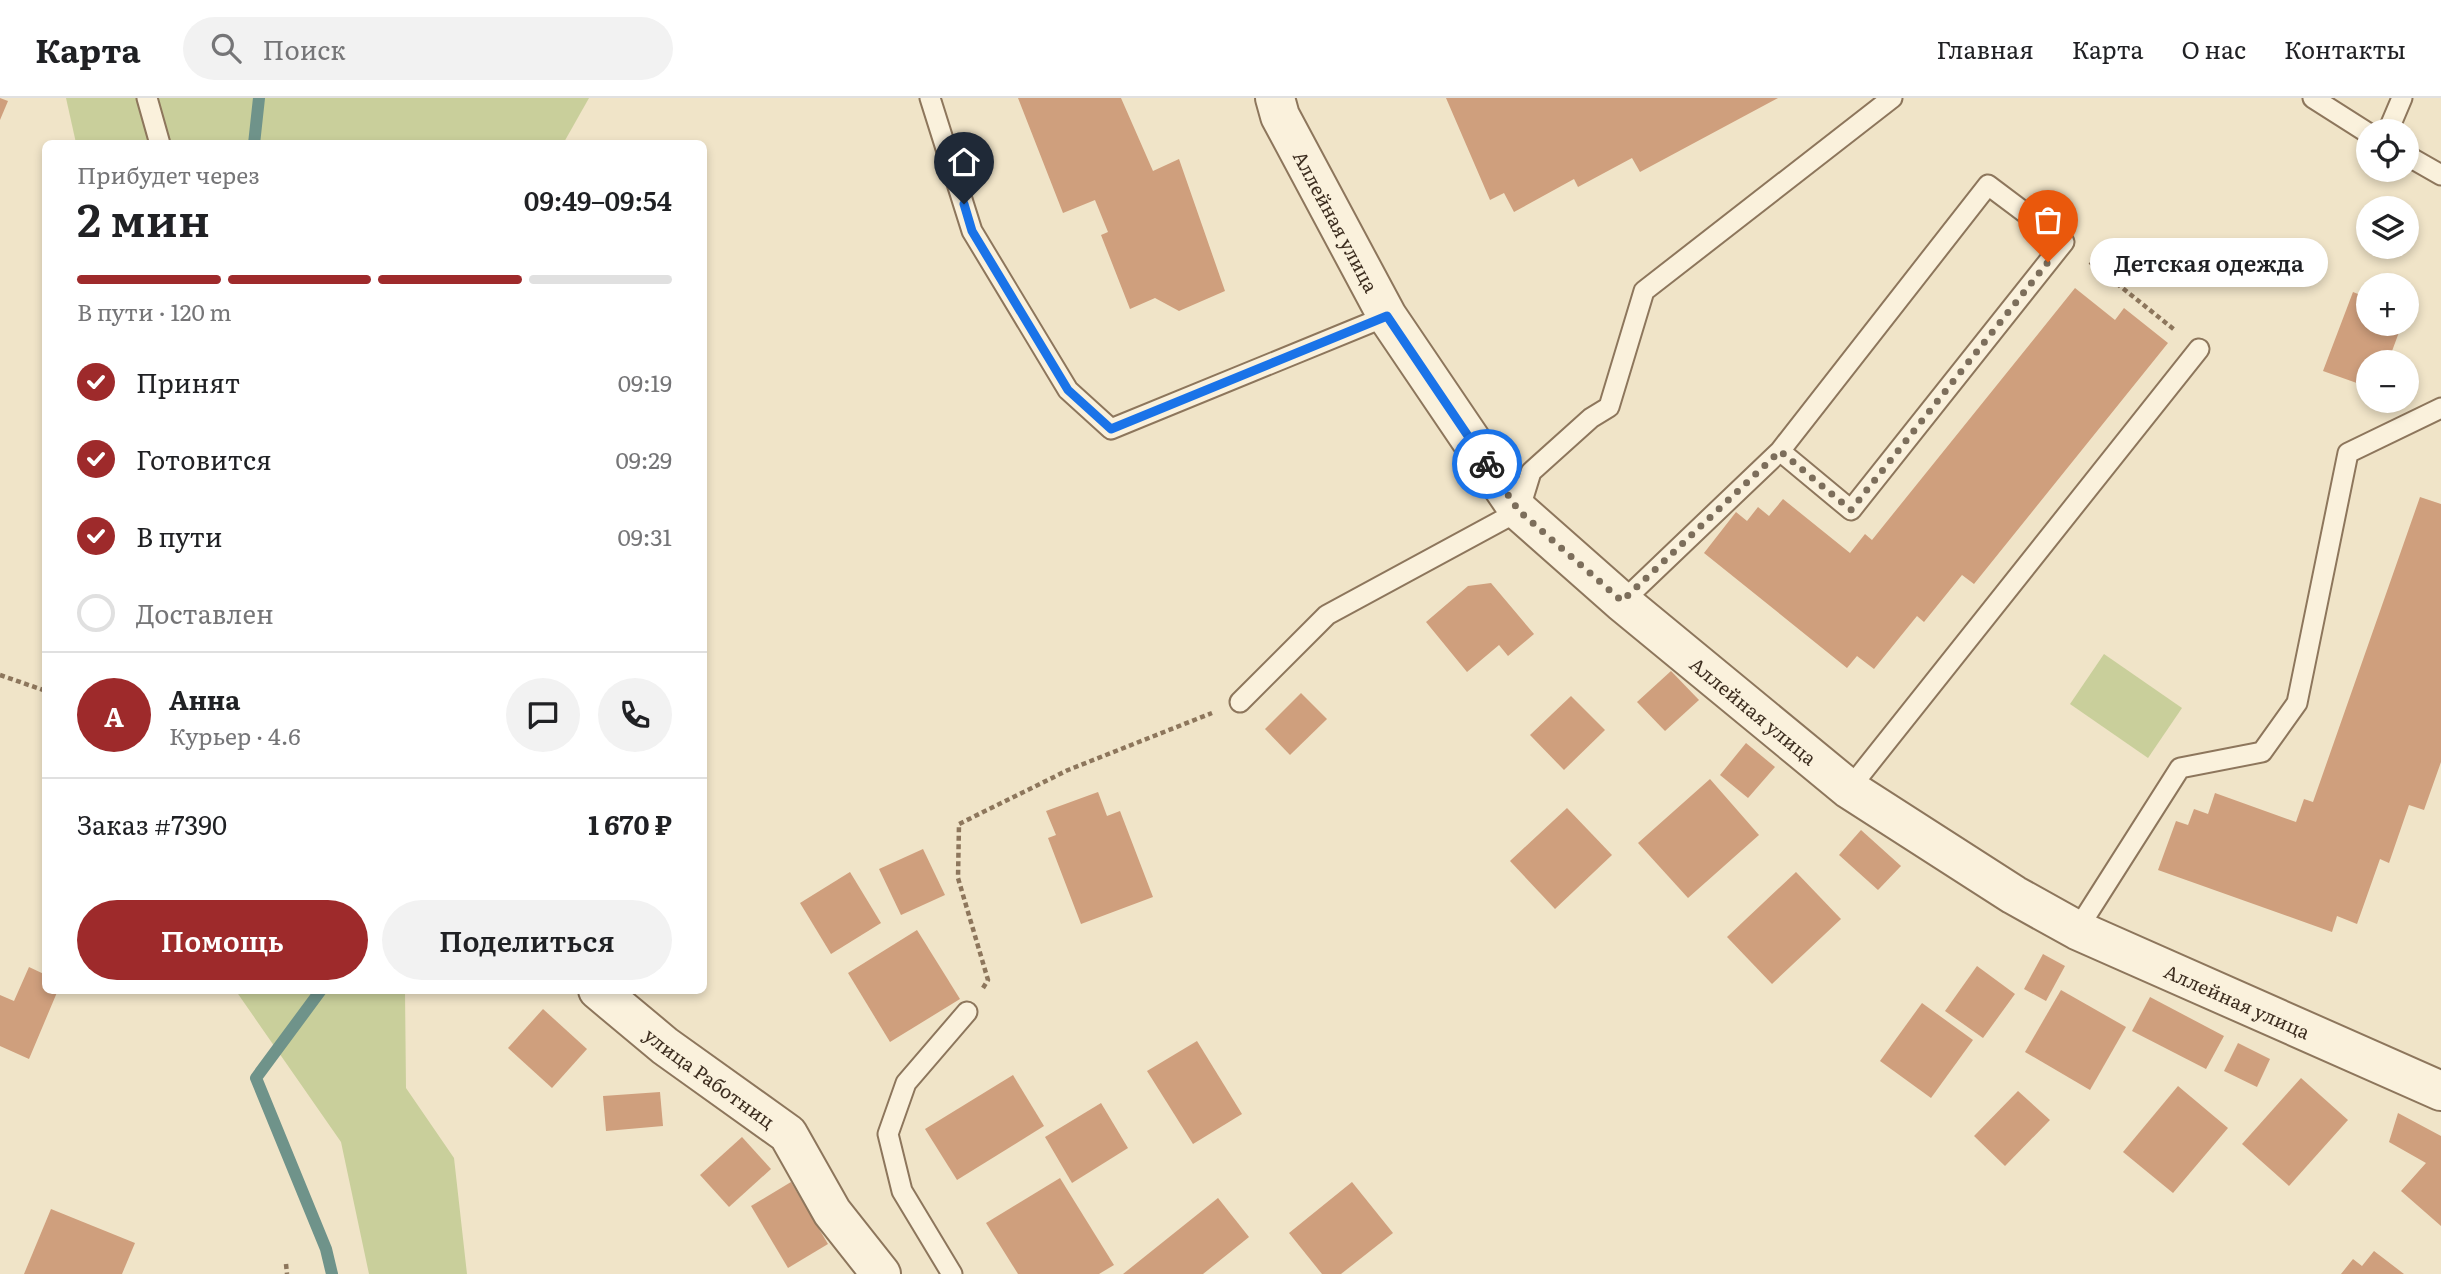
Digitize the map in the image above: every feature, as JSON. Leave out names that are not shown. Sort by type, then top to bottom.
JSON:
[{"type":"street","name":"Аллейная улица","points":[[1275,98],[1280,116],[1387,316],[1519,511],[1622,601],[1849,789],[2014,895],[2077,930],[2440,1088]]},
{"type":"street","name":"улица Работниц","points":[[603,994],[665,1046],[788,1133],[832,1212],[881,1274]]},
{"type":"lane","points":[[147,98],[159,140]]},
{"type":"lane","points":[[930,98],[972,231],[1068,390],[1111,429],[1387,316]]},
{"type":"lane","points":[[1240,702],[1327,615],[1519,511],[1531,472],[1591,418],[1609,407],[1644,291],[1892,98]]},
{"type":"lane","points":[[2313,98],[2356,125]]},
{"type":"lane","points":[[2393,119],[2402,98]]},
{"type":"lane","points":[[2419,162],[2441,175]]},
{"type":"lane","points":[[1622,601],[1780,451],[1988,185],[2064,242],[1851,510],[1780,451]]},
{"type":"lane","points":[[1849,789],[2199,349]]},
{"type":"lane","points":[[2077,930],[2180,768],[2262,752],[2297,703],[2348,453],[2441,408]]},
{"type":"lane","points":[[952,1274],[902,1191],[888,1134],[906,1083],[967,1012]]},
{"type":"path","points":[[2064,242],[2199,349]]},
{"type":"path","points":[[0,675],[42,690]]},
{"type":"path","points":[[967,1012],[988,980],[958,878],[959,824],[1068,770],[1240,702]]},
{"type":"path","points":[[286,1264],[287,1274]]},
{"type":"green space","points":[[66,98],[589,98],[565,140],[75,140]]},
{"type":"green space","points":[[2104,654],[2182,708],[2148,758],[2070,704]]},
{"type":"green space","points":[[238,994],[405,994],[406,1088],[454,1158],[467,1274],[369,1274],[341,1142]]},
{"type":"building","points":[[0,98],[8,101],[0,120]]},
{"type":"building","points":[[1018,98],[1121,98],[1153,171],[1179,159],[1225,291],[1179,311],[1155,298],[1130,309],[1101,235],[1108,232],[1095,200],[1063,213]]},
{"type":"building","points":[[1446,98],[1778,98],[1640,172],[1632,158],[1578,187],[1574,179],[1514,212],[1504,193],[1490,200]]},
{"type":"building","points":[[2075,288],[2115,320],[2124,308],[2168,343],[1974,584],[1962,575],[1924,622],[1917,616],[1874,669],[1857,656],[1847,668],[1704,553],[1736,512],[1747,521],[1758,507],[1769,516],[1783,499],[1850,553],[1865,534],[1872,540]]},
{"type":"building","points":[[2353,292],[2356,293],[2356,336],[2398,336],[2392,350],[2356,350],[2356,383],[2323,371]]},
{"type":"building","points":[[2420,497],[2441,504],[2441,762],[2424,810],[2409,805],[2389,863],[2380,859],[2357,924],[2337,916],[2332,932],[2158,870],[2176,821],[2188,825],[2194,809],[2208,814],[2215,793],[2296,822],[2304,799],[2313,802]]},
{"type":"building","points":[[1491,583],[1534,634],[1508,656],[1499,645],[1467,672],[1426,622],[1468,586]]},
{"type":"building","points":[[1671,671],[1699,700],[1665,731],[1637,702]]},
{"type":"building","points":[[1301,693],[1327,719],[1290,755],[1265,729]]},
{"type":"building","points":[[1571,696],[1605,730],[1564,770],[1530,735]]},
{"type":"building","points":[[1746,743],[1775,767],[1748,798],[1720,775]]},
{"type":"building","points":[[1710,779],[1759,835],[1688,898],[1638,843]]},
{"type":"building","points":[[1098,792],[1107,816],[1120,811],[1153,897],[1081,924],[1048,838],[1056,835],[1046,811]]},
{"type":"building","points":[[1567,808],[1612,855],[1555,909],[1510,861]]},
{"type":"building","points":[[1861,830],[1901,866],[1878,890],[1839,855]]},
{"type":"building","points":[[923,849],[945,895],[901,915],[879,869]]},
{"type":"building","points":[[850,872],[881,923],[831,954],[800,903]]},
{"type":"building","points":[[1796,872],[1841,919],[1772,984],[1727,937]]},
{"type":"building","points":[[917,930],[960,999],[890,1042],[848,973]]},
{"type":"building","points":[[2043,954],[2065,966],[2046,1001],[2024,989]]},
{"type":"building","points":[[1977,966],[2015,994],[1983,1038],[1945,1011]]},
{"type":"building","points":[[29,967],[42,973],[42,994],[56,994],[29,1059],[0,1046],[0,995],[14,1001]]},
{"type":"building","points":[[2061,990],[2126,1027],[2090,1090],[2025,1052]]},
{"type":"building","points":[[2150,997],[2224,1036],[2206,1069],[2132,1031]]},
{"type":"building","points":[[1922,1003],[1973,1040],[1931,1098],[1880,1061]]},
{"type":"building","points":[[543,1009],[587,1049],[552,1088],[508,1048]]},
{"type":"building","points":[[1197,1041],[1242,1114],[1193,1144],[1147,1071]]},
{"type":"building","points":[[2238,1043],[2270,1059],[2257,1087],[2224,1071]]},
{"type":"building","points":[[1013,1075],[1044,1126],[957,1180],[925,1129]]},
{"type":"building","points":[[2301,1078],[2348,1120],[2289,1186],[2242,1144]]},
{"type":"building","points":[[2178,1086],[2228,1128],[2173,1193],[2123,1152]]},
{"type":"building","points":[[2018,1091],[2050,1120],[2005,1166],[1974,1136]]},
{"type":"building","points":[[660,1092],[663,1126],[606,1131],[603,1096]]},
{"type":"building","points":[[1101,1103],[1128,1148],[1072,1183],[1045,1137]]},
{"type":"building","points":[[2398,1113],[2441,1136],[2441,1226],[2401,1191],[2426,1163],[2389,1142]]},
{"type":"building","points":[[742,1137],[771,1169],[729,1207],[700,1175]]},
{"type":"building","points":[[1060,1178],[1114,1265],[1099,1274],[1018,1274],[986,1223]]},
{"type":"building","points":[[791,1182],[828,1244],[788,1268],[751,1206]]},
{"type":"building","points":[[1352,1182],[1393,1233],[1341,1274],[1322,1274],[1289,1233]]},
{"type":"building","points":[[1218,1198],[1249,1237],[1203,1274],[1123,1274]]},
{"type":"building","points":[[51,1209],[135,1243],[122,1274],[24,1274]]},
{"type":"building","points":[[2374,1251],[2404,1274],[2341,1274],[2353,1259],[2362,1266]]},
{"type":"waterway","points":[[254,140],[259,98]]},
{"type":"waterway","points":[[318,994],[256,1078],[326,1249],[332,1274]]},
{"type":"way so far","points":[[1487,464],[1519,511],[1622,601],[1780,451],[1851,510],[2048,262]]},
{"type":"place","name":"Детская одежда","points":[[2048,262]]},
{"type":"route","points":[[964,204],[972,231],[1068,390],[1111,429],[1387,316],[1487,464]]}]
